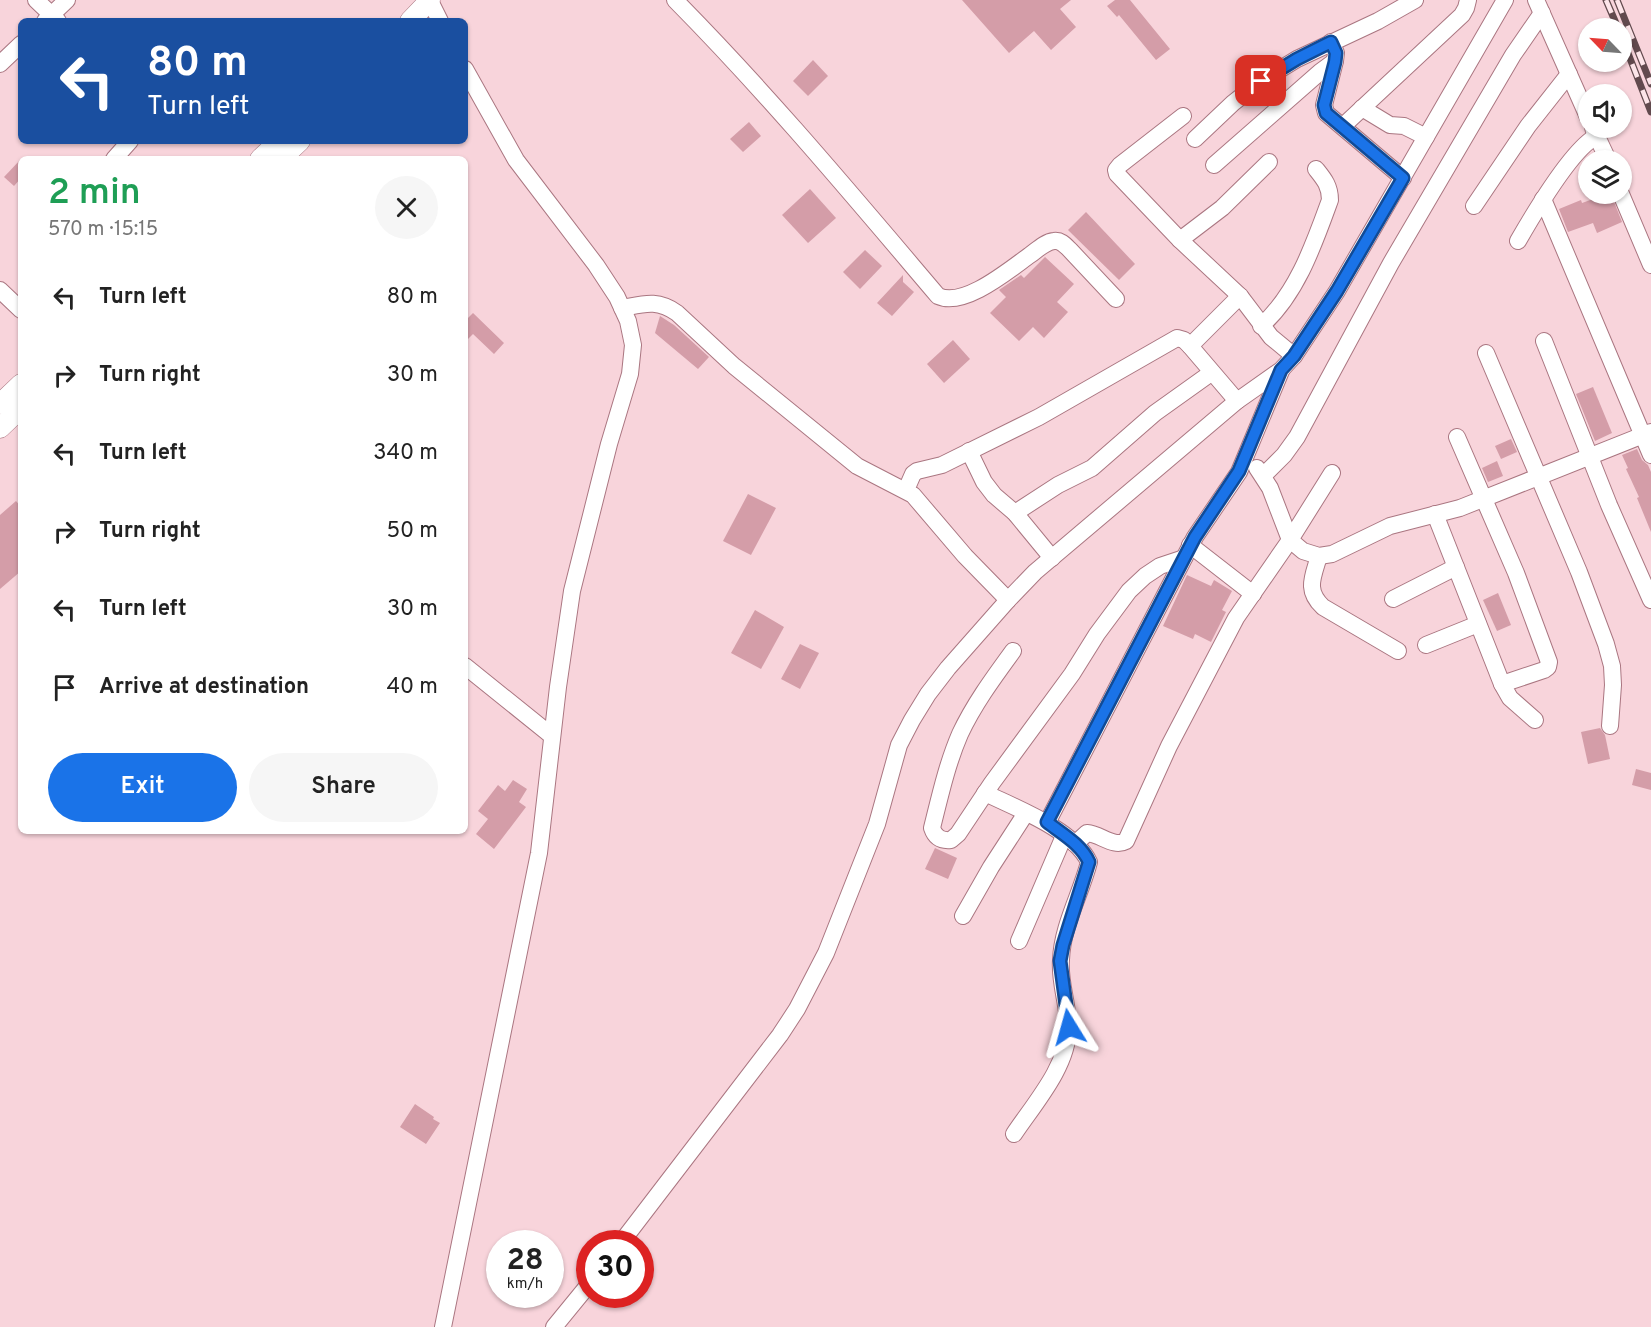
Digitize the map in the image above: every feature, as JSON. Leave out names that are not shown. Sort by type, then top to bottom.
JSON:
[{"type":"main road","points":[[413,18],[430,0]]},
{"type":"main road","points":[[283,154],[296,144]]},
{"type":"main road","points":[[0,404],[18,387]]},
{"type":"main road","points":[[0,429],[18,411]]},
{"type":"street","points":[[36,0],[51,18]]},
{"type":"street","points":[[53,18],[67,0]]},
{"type":"street","points":[[430,0],[439,18]]},
{"type":"street","points":[[675,0],[837,177],[938,296],[946,300],[980,289],[1042,246],[1056,241],[1062,242],[1116,298]]},
{"type":"street","points":[[1195,139],[1233,103],[1261,81],[1297,59],[1378,21],[1415,0]]},
{"type":"street","points":[[1343,126],[1462,15],[1468,0]]},
{"type":"street","points":[[631,1230],[780,1035],[797,1009],[826,953],[877,824],[899,746],[928,694],[1008,600],[1052,558],[1237,401],[1281,370],[1294,356],[1337,291],[1505,0]]},
{"type":"street","points":[[1539,7],[1578,94]]},
{"type":"street","points":[[1263,476],[1284,455],[1297,437],[1391,263],[1539,7]]},
{"type":"street","points":[[1331,42],[1336,53],[1324,105],[1326,113],[1403,178]]},
{"type":"street","points":[[0,64],[18,47]]},
{"type":"street","points":[[1214,165],[1320,72],[1335,62]]},
{"type":"street","points":[[443,1327],[539,853],[572,591],[609,444],[630,374],[633,345],[628,321],[622,308],[596,265],[516,160],[468,74]]},
{"type":"street","points":[[1474,206],[1528,126],[1569,74]]},
{"type":"street","points":[[1362,108],[1383,123],[1411,128],[1426,137]]},
{"type":"street","points":[[1183,116],[1116,170],[1117,174],[1180,240],[1246,303],[1261,326],[1294,356]]},
{"type":"street","points":[[1518,241],[1544,199],[1590,138]]},
{"type":"street","points":[[117,156],[127,144]]},
{"type":"street","points":[[1180,240],[1222,207],[1269,162]]},
{"type":"street","points":[[1261,326],[1286,297],[1303,266],[1330,200],[1330,191],[1326,181],[1316,169]]},
{"type":"street","points":[[1544,199],[1647,434],[1651,455]]},
{"type":"street","points":[[1625,204],[1651,265]]},
{"type":"street","points":[[0,290],[18,307]]},
{"type":"street","points":[[622,308],[656,303],[666,306],[807,428],[856,466],[881,480],[909,482]]},
{"type":"street","points":[[1187,343],[1246,303]]},
{"type":"street","points":[[909,482],[921,469],[933,469],[1039,417],[1180,338],[1187,343],[1237,401]]},
{"type":"street","points":[[1544,341],[1609,505],[1651,600]]},
{"type":"street","points":[[1486,353],[1606,644],[1612,666],[1613,685],[1610,726]]},
{"type":"street","points":[[1047,822],[1187,551],[1239,471],[1281,370]]},
{"type":"street","points":[[1015,513],[1058,485],[1092,468],[1155,413],[1211,373]]},
{"type":"street","points":[[1246,457],[1263,476],[1290,540],[1304,551],[1319,556],[1332,554],[1390,526],[1460,508],[1647,434]]},
{"type":"street","points":[[1457,437],[1516,573],[1550,662],[1544,670],[1502,684]]},
{"type":"street","points":[[969,450],[984,482],[994,495],[1015,513],[1052,558]]},
{"type":"street","points":[[1019,941],[1070,840],[1088,833],[1114,843],[1120,844],[1126,841],[1169,746],[1236,618],[1290,540],[1332,473]]},
{"type":"street","points":[[909,482],[923,504],[965,556],[1008,600]]},
{"type":"street","points":[[1435,514],[1502,684],[1510,698],[1535,720]]},
{"type":"street","points":[[1187,551],[1253,594]]},
{"type":"street","points":[[1013,651],[985,691],[961,732],[945,775],[932,828],[934,834],[940,839],[951,840],[958,834],[1129,591],[1145,576],[1187,551]]},
{"type":"street","points":[[1319,556],[1311,586],[1316,600],[1323,607],[1398,651]]},
{"type":"street","points":[[1393,599],[1456,567]]},
{"type":"street","points":[[1426,645],[1478,624]]},
{"type":"street","points":[[468,668],[552,736]]},
{"type":"street","points":[[986,793],[1047,822],[1085,853],[1089,862],[1060,961],[1069,1027],[1067,1045],[1062,1060],[1014,1134]]},
{"type":"street","points":[[963,915],[1026,813]]},
{"type":"street","points":[[554,1327],[576,1300]]},
{"type":"building","points":[[962,0],[1071,0],[1060,9],[1076,27],[1051,50],[1034,31],[1009,53]]},
{"type":"building","points":[[1115,0],[1130,0],[1170,49],[1156,60],[1119,15],[1117,17],[1107,6]]},
{"type":"building","points":[[813,60],[828,76],[808,96],[793,81]]},
{"type":"building","points":[[749,122],[761,136],[743,152],[730,139]]},
{"type":"building","points":[[18,162],[18,181],[14,186],[4,177]]},
{"type":"building","points":[[810,189],[836,218],[808,243],[782,215]]},
{"type":"building","points":[[1578,201],[1578,204],[1615,204],[1622,222],[1597,233],[1593,223],[1568,232],[1559,209]]},
{"type":"building","points":[[1086,212],[1135,264],[1119,280],[1068,230]]},
{"type":"building","points":[[865,250],[882,266],[860,289],[843,272]]},
{"type":"building","points":[[1045,257],[1074,284],[1057,302],[1068,312],[1044,338],[1033,327],[1019,341],[990,313],[1006,297],[999,290],[1021,275],[1024,278]]},
{"type":"building","points":[[903,275],[903,282],[914,292],[892,316],[877,303]]},
{"type":"building","points":[[473,313],[504,343],[494,354],[473,334],[468,339],[468,318]]},
{"type":"building","points":[[660,316],[674,325],[709,357],[698,369],[655,333]]},
{"type":"building","points":[[953,340],[970,359],[944,383],[927,364]]},
{"type":"building","points":[[1593,387],[1612,433],[1595,441],[1576,394]]},
{"type":"building","points":[[1511,439],[1517,452],[1501,459],[1495,446]]},
{"type":"building","points":[[1637,449],[1651,472],[1651,532],[1622,455]]},
{"type":"building","points":[[1497,461],[1503,476],[1488,482],[1482,468]]},
{"type":"building","points":[[748,494],[776,508],[751,555],[723,541]]},
{"type":"building","points":[[16,501],[18,503],[18,574],[0,589],[0,515]]},
{"type":"building","points":[[1187,575],[1211,586],[1214,580],[1232,591],[1222,610],[1226,612],[1211,642],[1195,634],[1193,639],[1163,626]]},
{"type":"building","points":[[1498,593],[1511,625],[1497,631],[1483,600]]},
{"type":"building","points":[[755,610],[784,627],[761,669],[731,653]]},
{"type":"building","points":[[800,644],[819,653],[800,689],[781,679]]},
{"type":"building","points":[[1600,728],[1605,735],[1610,759],[1588,764],[1581,732]]},
{"type":"building","points":[[1636,769],[1651,773],[1651,790],[1632,785]]},
{"type":"building","points":[[513,780],[527,789],[519,802],[526,807],[494,849],[476,834],[488,819],[478,811],[498,785],[505,791]]},
{"type":"building","points":[[935,848],[957,858],[948,879],[925,869]]},
{"type":"building","points":[[415,1104],[440,1123],[426,1144],[400,1127]]},
{"type":"railway","points":[[1606,0],[1614,18]]},
{"type":"railway","points":[[1617,0],[1651,84]]},
{"type":"railway","points":[[1632,64],[1651,112]]},
{"type":"route","points":[[1069,1027],[1060,961],[1089,862],[1085,853],[1047,822],[1195,537],[1239,471],[1281,370],[1294,356],[1337,291],[1403,178],[1326,113],[1324,105],[1336,53],[1331,42],[1261,81]]}]
